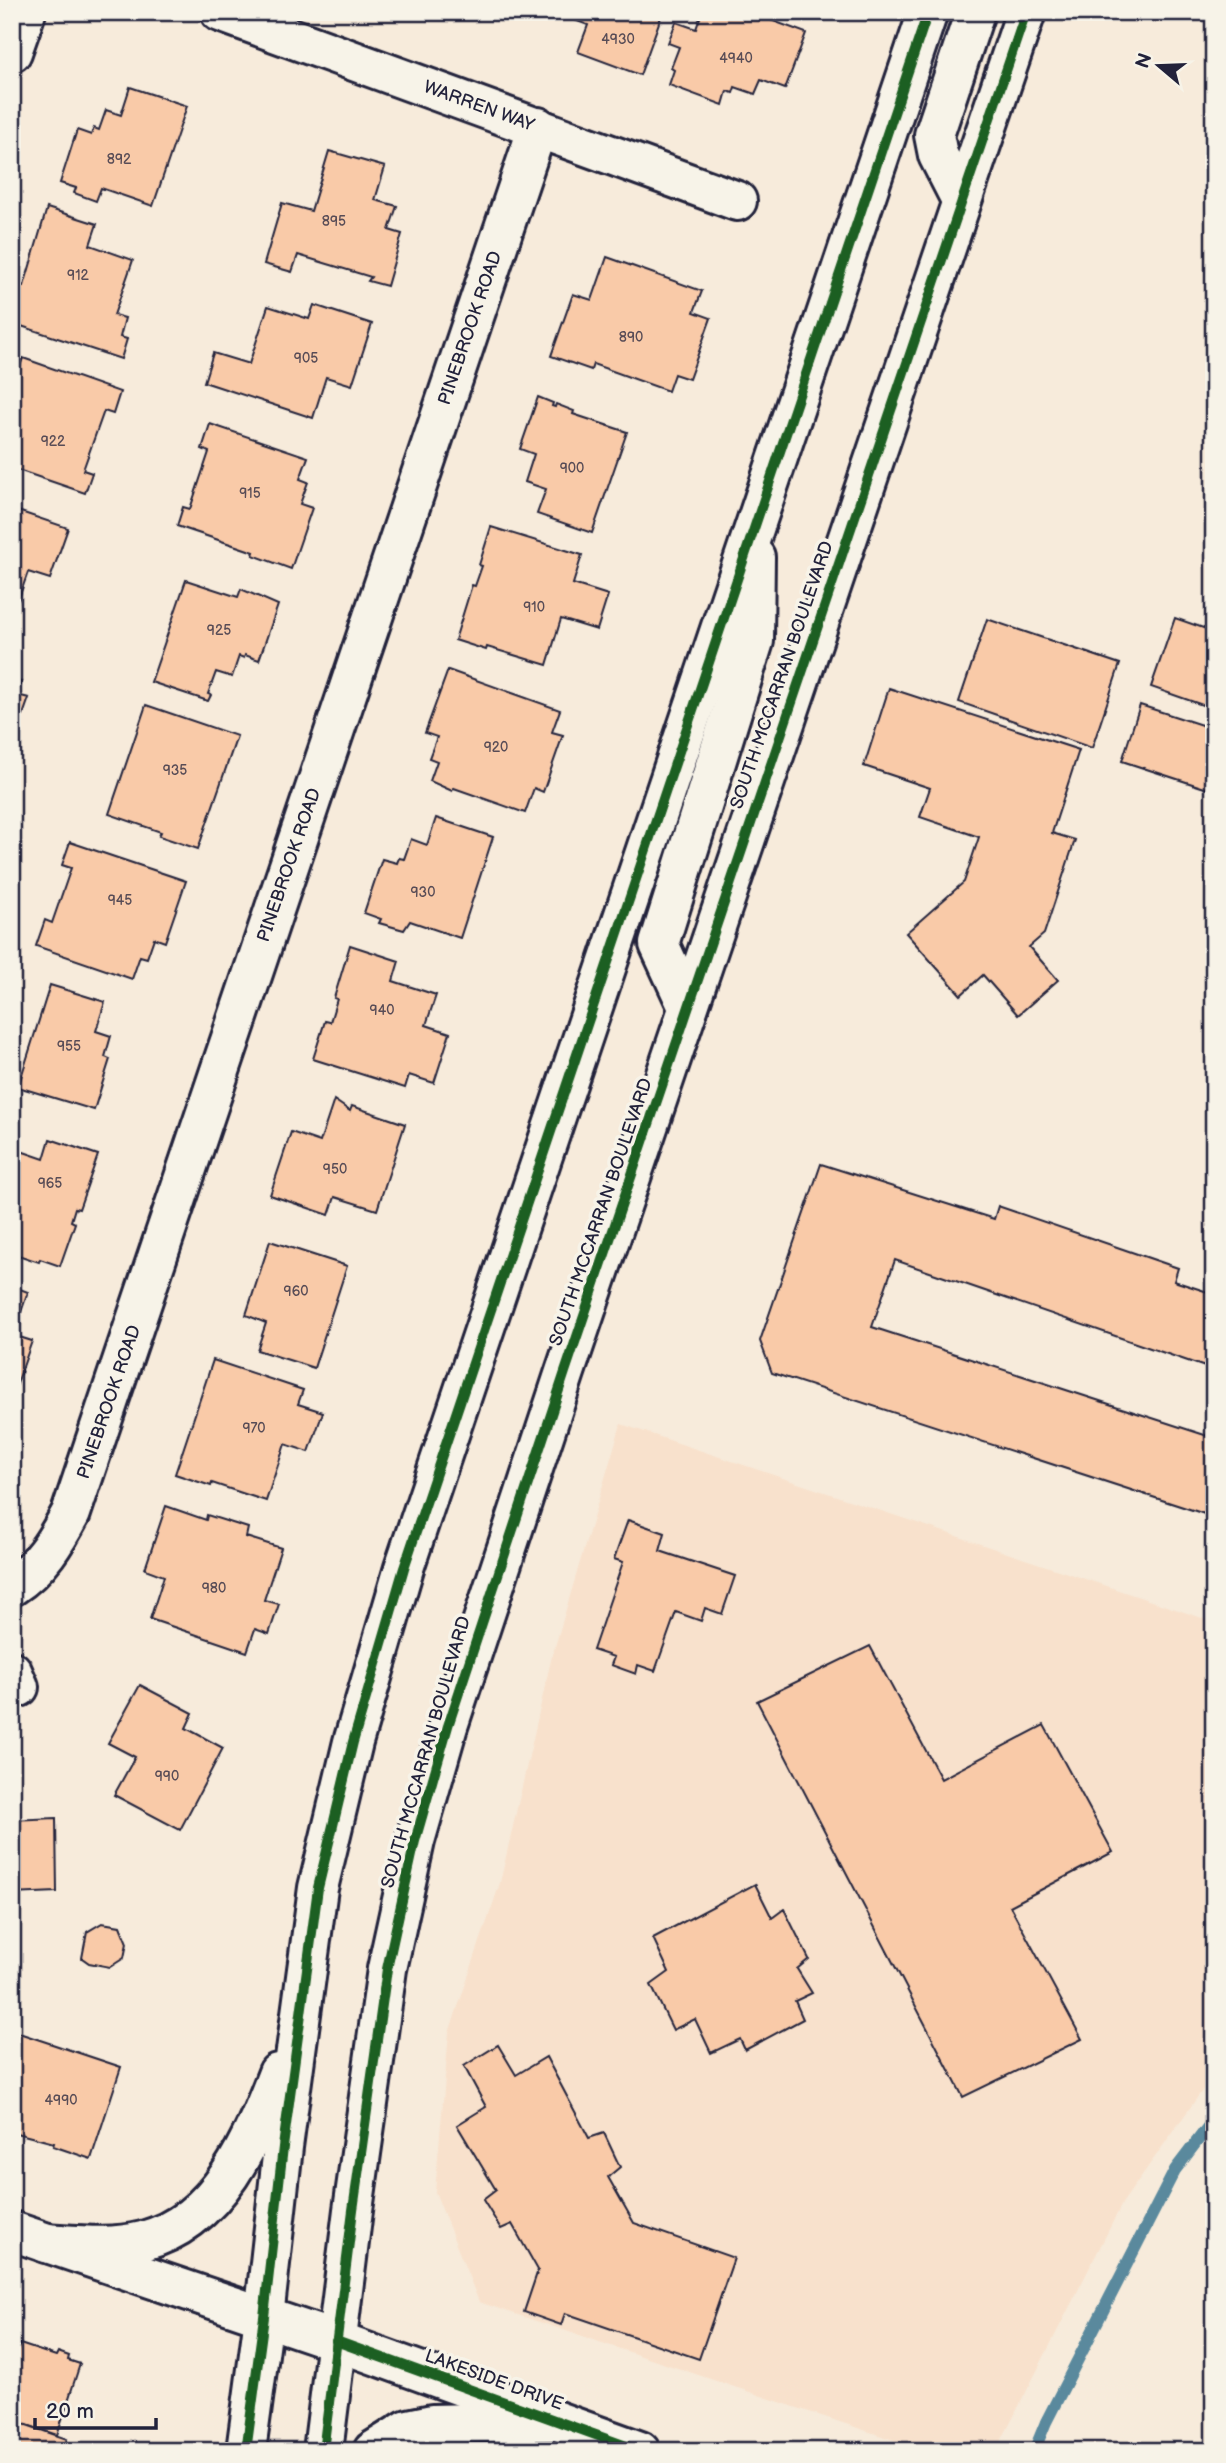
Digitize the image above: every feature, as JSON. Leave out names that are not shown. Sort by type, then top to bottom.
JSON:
[{"type":"main road","points":[[12,52],[26,12]]},
{"type":"main road","name":"WARREN WAY","points":[[220,12],[737,201]]},
{"type":"main road","points":[[246,2451],[264,2317],[282,2147],[321,1875],[353,1742],[404,1568],[928,12]]},
{"type":"main road","points":[[961,200],[938,155],[934,135],[975,12]]},
{"type":"main road","name":"SOUTH MCCARRAN BOULEVARD","points":[[323,2451],[387,1969],[415,1841],[448,1726],[688,1007],[1026,12]]},
{"type":"main road","name":"PINEBROOK ROAD","points":[[12,1586],[50,1550],[71,1513],[538,127]]},
{"type":"main road","points":[[688,1007],[659,944],[754,641],[756,520]]},
{"type":"main road","points":[[29,2237],[108,2246],[143,2241],[177,2227],[205,2204],[232,2174],[264,2109],[301,2015]]},
{"type":"main road","name":"LAKESIDE DRIVE","points":[[29,2237],[336,2341],[640,2451]]},
{"type":"main road","points":[[373,2451],[408,2429],[432,2424],[556,2421]]},
{"type":"shaded area","points":[[621,1424],[1214,1622],[1214,2074],[1123,2202],[996,2451],[927,2451],[479,2302],[435,2192],[449,2033],[500,1883],[551,1660]]},
{"type":"building","points":[[553,12],[648,12],[661,17],[640,75],[578,52],[588,25]]},
{"type":"building","points":[[702,12],[749,12],[806,33],[785,89],[761,80],[755,94],[735,87],[733,93],[727,91],[723,105],[669,85],[674,70],[671,68],[679,47],[668,43],[676,22],[696,29]]},
{"type":"building","points":[[130,87],[187,106],[153,206],[101,188],[96,201],[74,193],[76,188],[60,183],[77,130],[91,135],[94,128],[99,130],[106,110],[121,115]]},
{"type":"building","points":[[329,151],[385,167],[375,200],[397,206],[389,230],[402,234],[387,286],[368,281],[371,277],[298,255],[292,272],[264,264],[282,203],[311,211]]},
{"type":"building","points":[[47,208],[97,224],[90,245],[133,260],[114,315],[125,318],[120,337],[127,339],[121,359],[12,323],[12,315],[24,286]]},
{"type":"building","points":[[607,257],[702,291],[694,312],[711,318],[689,379],[674,374],[668,391],[593,364],[591,370],[551,356],[573,294],[592,300]]},
{"type":"building","points":[[314,305],[372,324],[352,385],[326,377],[313,418],[204,382],[213,353],[249,364],[268,306],[309,319]]},
{"type":"building","points":[[23,358],[120,392],[113,414],[104,411],[83,470],[92,473],[85,493],[12,468],[12,388]]},
{"type":"building","points":[[538,397],[553,403],[552,406],[555,407],[556,404],[574,411],[573,414],[627,432],[592,533],[537,514],[546,489],[525,482],[534,454],[520,449]]},
{"type":"building","points":[[210,424],[308,457],[300,479],[308,482],[300,504],[312,508],[291,569],[253,555],[254,552],[177,526],[183,507],[190,509],[209,452],[202,449]]},
{"type":"building","points":[[12,509],[68,528],[50,579],[28,572],[12,618]]},
{"type":"building","points":[[491,527],[582,555],[573,584],[608,595],[597,630],[561,619],[547,665],[455,640],[472,585],[475,586],[482,566],[479,565]]},
{"type":"building","points":[[186,580],[238,597],[241,589],[278,605],[259,660],[245,655],[244,658],[239,656],[232,677],[216,672],[208,701],[151,682]]},
{"type":"building","points":[[1214,614],[1214,709],[1151,687],[1175,618],[1209,630]]},
{"type":"building","points":[[987,619],[1120,664],[1092,748],[959,702]]},
{"type":"building","points":[[448,670],[560,710],[552,732],[563,735],[543,792],[534,788],[525,813],[454,788],[452,791],[430,781],[437,761],[429,758],[437,737],[425,733]]},
{"type":"building","points":[[12,679],[21,682],[17,695],[29,698],[12,733]]},
{"type":"building","points":[[889,688],[1079,750],[1052,833],[1075,840],[1044,934],[1029,947],[1058,980],[1018,1015],[983,975],[961,995],[906,933],[964,882],[979,837],[920,817],[930,788],[864,766]]},
{"type":"building","points":[[146,705],[237,736],[198,849],[159,836],[161,832],[109,814]]},
{"type":"building","points":[[1140,705],[1214,729],[1214,791],[1122,761]]},
{"type":"building","points":[[436,818],[493,837],[460,938],[410,921],[404,930],[379,923],[381,919],[364,913],[382,859],[397,863],[399,858],[404,859],[411,839],[427,845]]},
{"type":"building","points":[[70,842],[186,881],[165,942],[154,938],[147,958],[140,956],[132,979],[36,946],[45,920],[52,923],[71,868],[62,865]]},
{"type":"building","points":[[350,945],[399,961],[393,981],[436,995],[426,1025],[450,1033],[434,1083],[409,1075],[405,1088],[313,1059],[325,1021],[330,1022],[337,999],[334,998]]},
{"type":"building","points":[[50,985],[105,1002],[96,1031],[111,1036],[105,1057],[110,1059],[94,1110],[18,1087]]},
{"type":"building","points":[[334,1100],[350,1111],[352,1106],[405,1124],[377,1210],[335,1197],[329,1215],[270,1195],[291,1132],[320,1142]]},
{"type":"building","points":[[50,1139],[98,1155],[79,1209],[75,1208],[71,1221],[75,1223],[60,1266],[12,1253],[12,1148],[44,1159]]},
{"type":"building","points":[[821,1164],[994,1219],[998,1206],[1178,1268],[1174,1281],[1214,1294],[1214,1370],[895,1260],[872,1327],[1214,1438],[1214,1517],[772,1373],[760,1341]]},
{"type":"building","points":[[270,1241],[347,1266],[314,1368],[257,1350],[266,1323],[246,1315]]},
{"type":"building","points":[[12,1286],[28,1292],[13,1335],[32,1341],[12,1398]]},
{"type":"building","points":[[213,1360],[303,1390],[298,1404],[323,1412],[309,1452],[285,1444],[266,1501],[175,1474]]},
{"type":"building","points":[[166,1506],[206,1520],[207,1515],[248,1528],[246,1537],[281,1548],[264,1600],[279,1604],[269,1634],[255,1629],[247,1652],[150,1619],[164,1576],[145,1569]]},
{"type":"building","points":[[628,1520],[665,1533],[660,1551],[735,1576],[722,1614],[705,1608],[701,1621],[676,1612],[655,1671],[638,1665],[636,1674],[611,1665],[614,1657],[593,1650],[623,1562],[614,1559]]},
{"type":"building","points":[[870,1646],[941,1779],[1044,1725],[1113,1852],[1010,1906],[1082,2039],[963,2097],[757,1701]]},
{"type":"building","points":[[140,1685],[193,1713],[186,1728],[223,1748],[180,1830],[114,1795],[135,1757],[108,1743]]},
{"type":"building","points":[[56,1818],[57,1892],[12,1894],[12,1820]]},
{"type":"building","points":[[755,1884],[772,1918],[784,1909],[809,1959],[797,1969],[812,1993],[795,2001],[803,2019],[745,2050],[740,2039],[711,2053],[695,2019],[673,2030],[651,1985],[669,1972],[653,1938]]},
{"type":"building","points":[[102,1923],[120,1926],[127,1943],[124,1958],[110,1967],[89,1963],[82,1958],[87,1932]]},
{"type":"building","points":[[13,2031],[121,2067],[91,2159],[53,2146],[54,2143],[12,2132]]},
{"type":"building","points":[[498,2045],[516,2075],[546,2057],[589,2138],[604,2133],[620,2167],[608,2177],[634,2223],[734,2258],[699,2359],[565,2313],[561,2325],[524,2312],[538,2270],[512,2224],[501,2229],[483,2200],[496,2190],[457,2125],[486,2107],[464,2066]]},
{"type":"building","points":[[20,2344],[56,2356],[58,2352],[69,2356],[68,2360],[80,2364],[57,2435],[12,2420],[12,2365]]},
{"type":"building","points":[[12,2420],[67,2439],[63,2451],[12,2451]]},
{"type":"waterway","points":[[1034,2451],[1046,2422],[1175,2170],[1214,2119]]},
{"type":"cycle path","points":[[246,2451],[318,1888],[353,1742],[404,1568],[928,12]]},
{"type":"cycle path","points":[[323,2451],[387,1969],[415,1841],[448,1726],[565,1372],[1026,12]]},
{"type":"cycle path","points":[[336,2341],[640,2451]]}]
